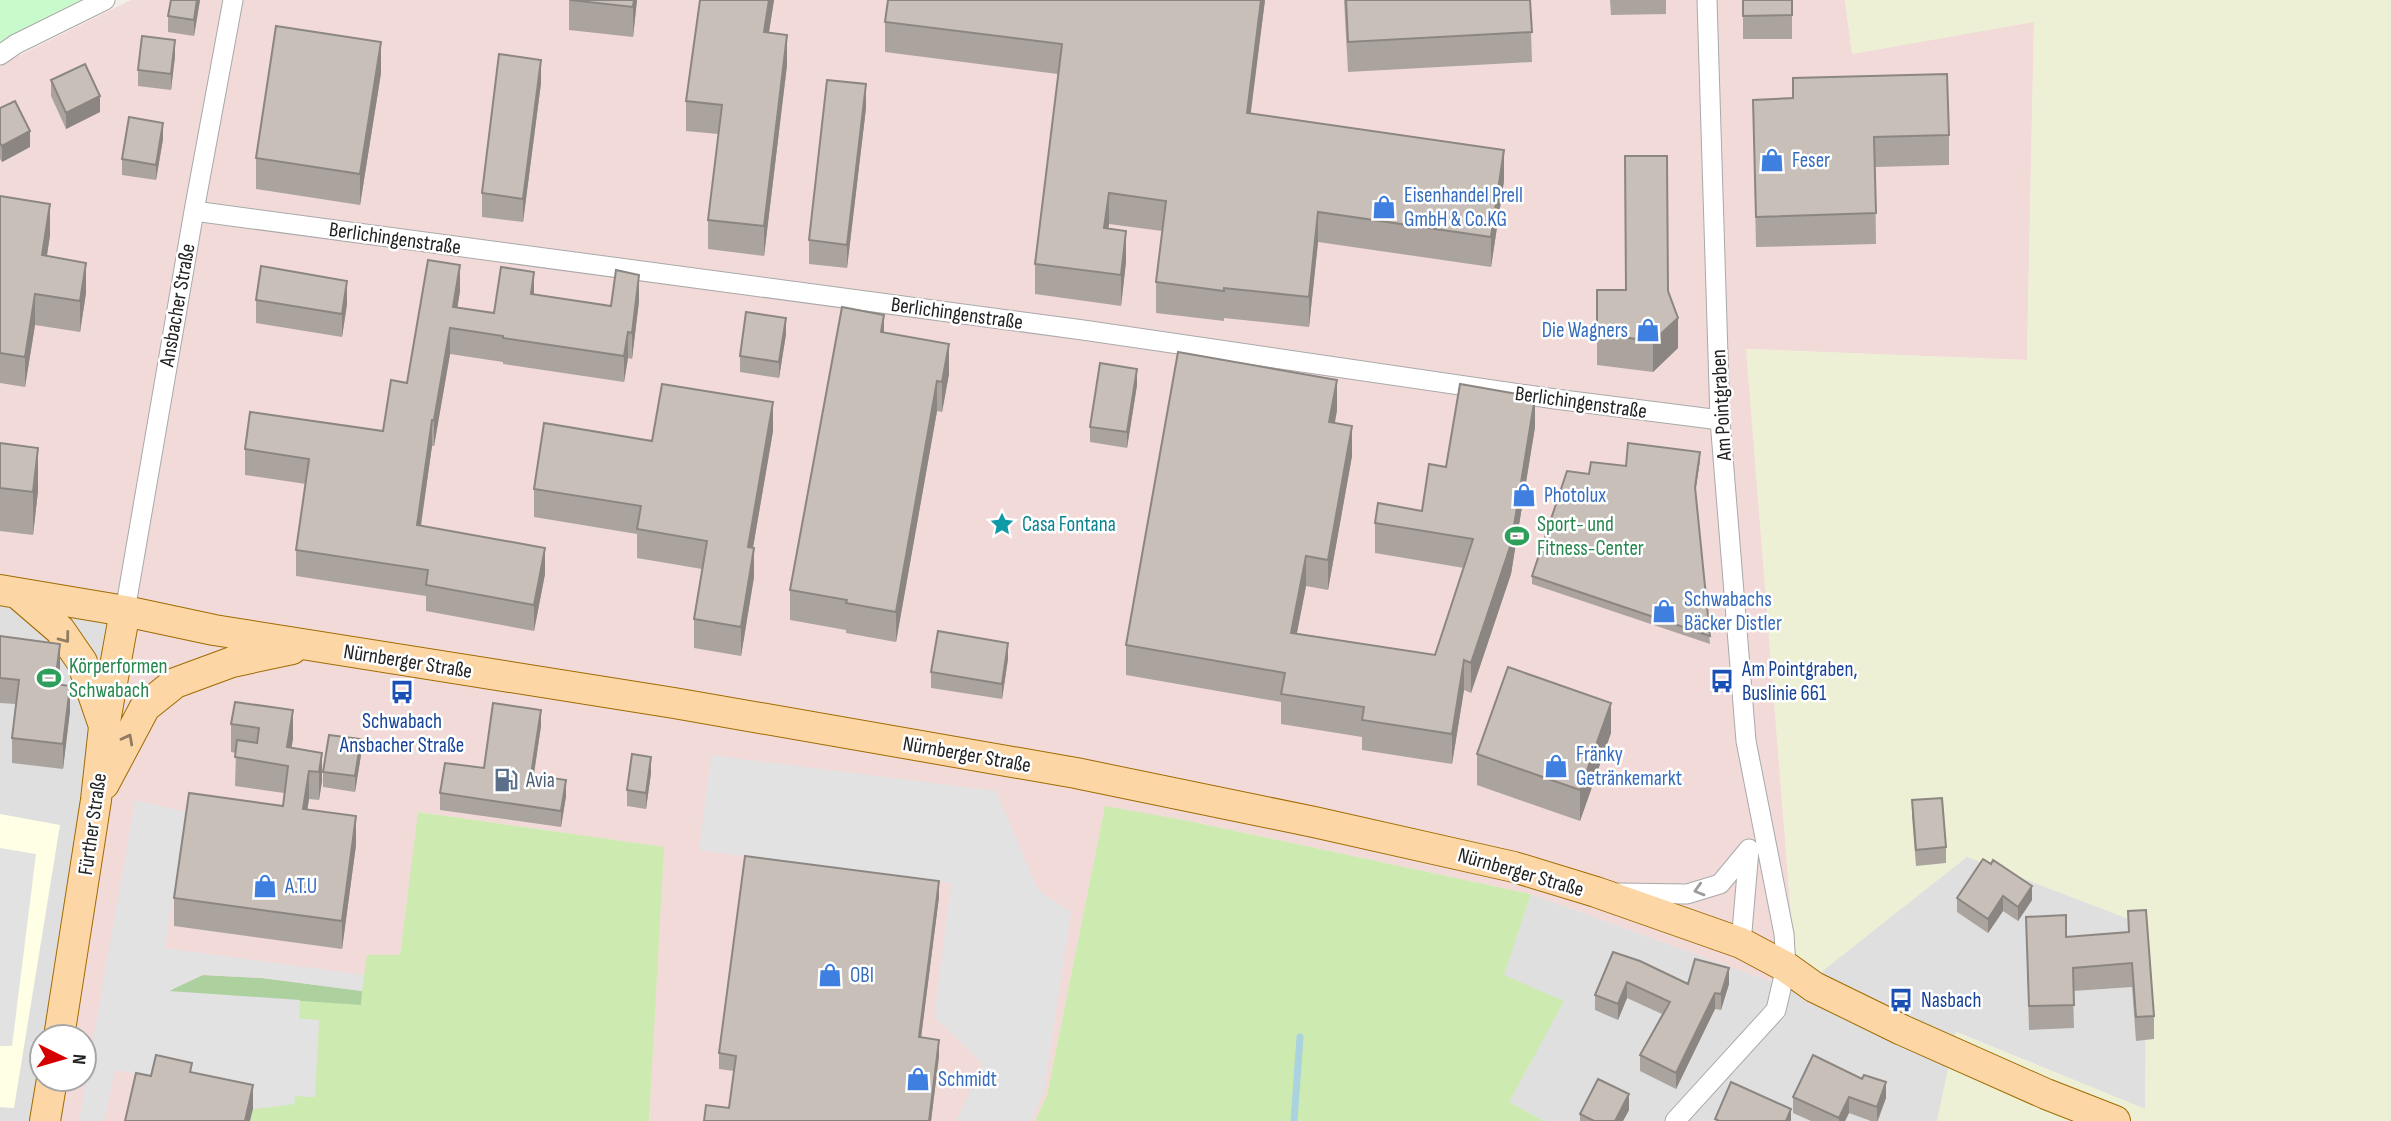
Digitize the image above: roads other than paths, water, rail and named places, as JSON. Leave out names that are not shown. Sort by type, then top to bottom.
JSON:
[{"type":"main road","name":"Nürnberger Straße","points":[[8,591],[125,611],[214,630],[674,703],[1076,773],[1514,867],[1596,892],[1741,943],[1786,967],[1814,987],[1902,1030],[2046,1094],[2115,1121]]},
{"type":"main road","points":[[8,591],[60,631],[82,662],[104,727]]},
{"type":"main road","name":"Fürther Straße","points":[[61,1023],[96,800],[104,727],[125,611]]},
{"type":"main road","points":[[96,800],[145,707],[175,683],[232,662],[308,645]]},
{"type":"main road","points":[[45,1121],[50,1093]]},
{"type":"street","points":[[0,55],[16,44],[105,0]]},
{"type":"street","name":"Ansbacher Straße","points":[[125,611],[233,0]]},
{"type":"street","name":"Am Pointgraben","points":[[1675,1121],[1776,1010],[1786,967],[1784,934],[1746,741],[1720,420],[1707,0]]},
{"type":"street","name":"Berlichingenstraße","points":[[194,211],[1083,330],[1555,399],[1720,420]]},
{"type":"street","name":"Am Pointgraben","points":[[1741,943],[1749,849],[1758,808]]},
{"type":"street","name":"Am Pointgraben","points":[[1596,892],[1687,894],[1720,884],[1749,849]]},
{"type":"waterway","points":[[1294,1121],[1300,1037]]},
{"type":"place","name":"Feser","points":[[1772,160]]},
{"type":"place","name":"Eisenhandel Prell GmbH & Co.KG","points":[[1384,207]]},
{"type":"place","name":"Die Wagners","points":[[1648,330]]},
{"type":"place","name":"Photolux","points":[[1524,495]]},
{"type":"place","name":"Casa Fontana","points":[[1002,524]]},
{"type":"place","name":"Sport- und Fitness-Center","points":[[1517,536]]},
{"type":"place","name":"Schwabachs Bäcker Distler","points":[[1664,611]]},
{"type":"place","name":"Körperformen Schwabach","points":[[49,678]]},
{"type":"place","name":"Am Pointgraben, Buslinie 661","points":[[1722,681]]},
{"type":"place","name":"Schwabach Ansbacher Straße","points":[[402,692]]},
{"type":"place","name":"Fränky Getränkemarkt","points":[[1556,766]]},
{"type":"place","name":"Avia","points":[[506,780]]},
{"type":"place","name":"A.T.U","points":[[265,886]]},
{"type":"place","name":"OBI","points":[[830,975]]},
{"type":"place","name":"Nasbach","points":[[1901,1000]]},
{"type":"place","name":"Schmidt","points":[[918,1079]]}]
